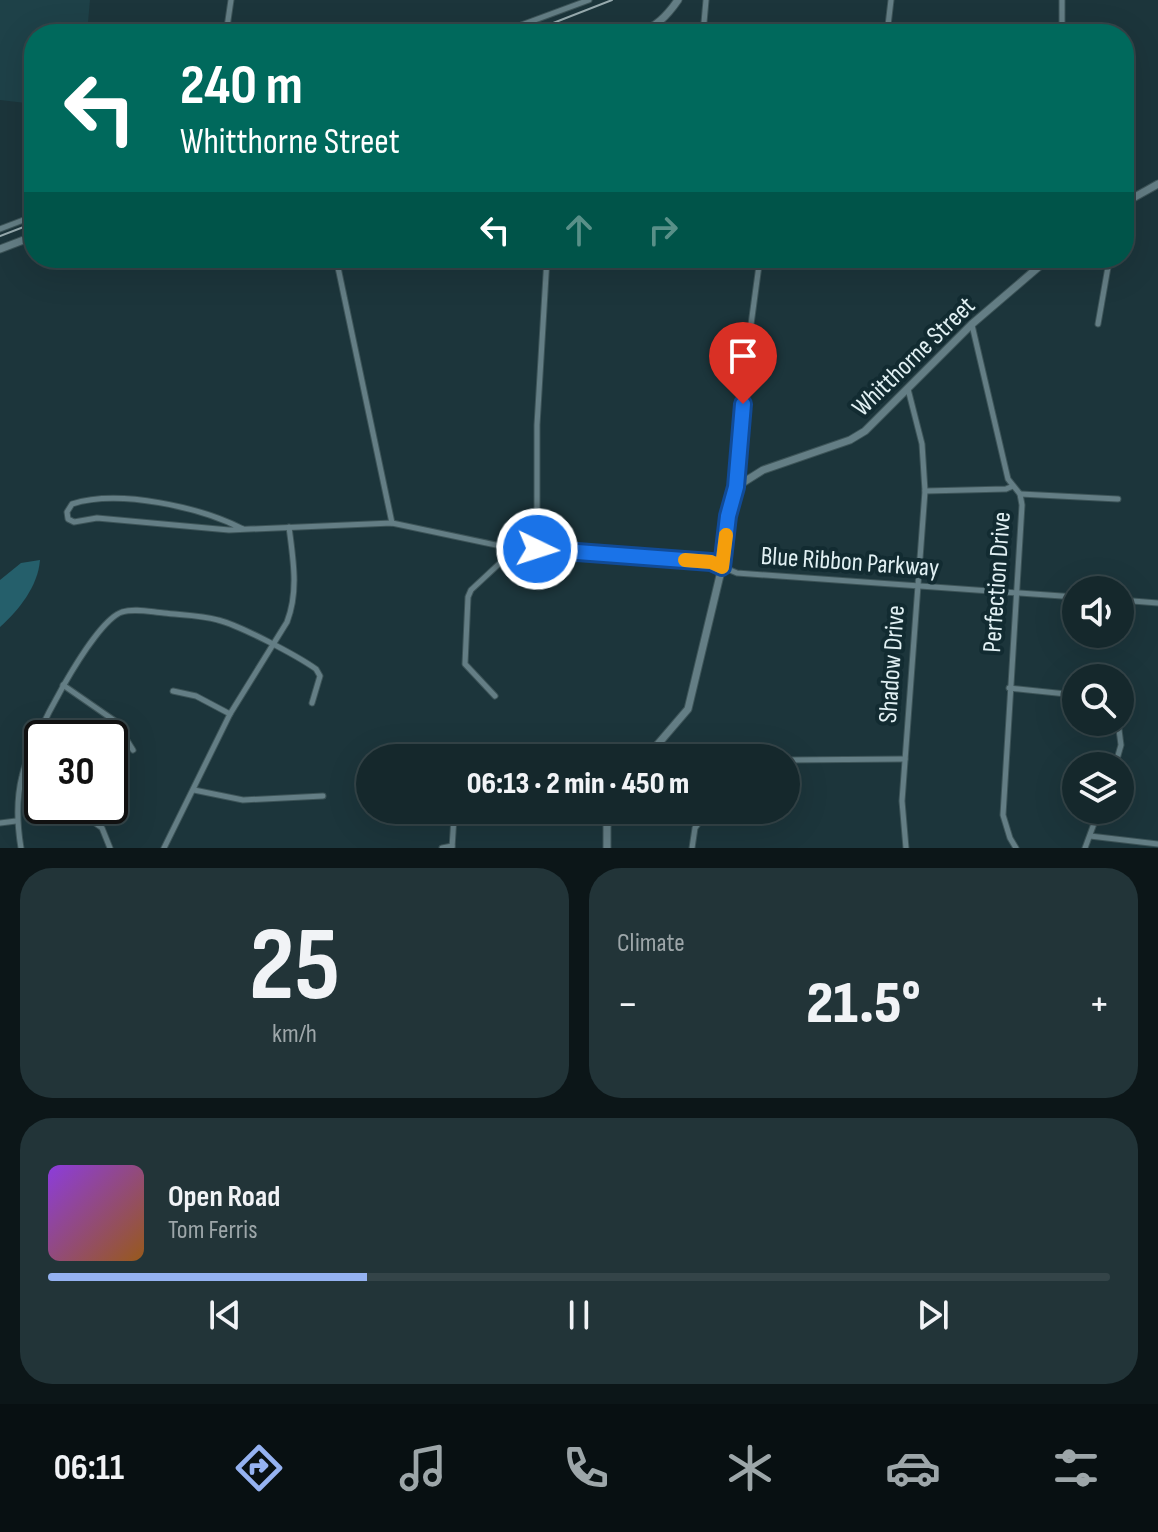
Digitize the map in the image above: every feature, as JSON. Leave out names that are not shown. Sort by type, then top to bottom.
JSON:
[{"type":"street","points":[[227,24],[231,0]]},
{"type":"street","points":[[524,24],[589,0]]},
{"type":"street","points":[[656,24],[668,15],[678,0]]},
{"type":"street","points":[[704,24],[706,0]]},
{"type":"street","points":[[888,24],[891,0]]},
{"type":"street","points":[[1062,0],[1062,24]]},
{"type":"street","points":[[1134,197],[1158,184]]},
{"type":"street","points":[[0,229],[24,220]]},
{"type":"street","points":[[0,249],[24,240]]},
{"type":"street","points":[[338,268],[392,523]]},
{"type":"street","points":[[537,549],[537,425],[546,268]]},
{"type":"street","points":[[658,744],[688,709],[722,567],[728,516],[736,487],[747,354],[759,268]]},
{"type":"street","name":"Whitthorne Street","points":[[736,487],[757,474],[856,437],[972,324],[1037,268]]},
{"type":"street","points":[[1098,324],[1108,268]]},
{"type":"street","name":"Perfection Drive","points":[[972,324],[1008,479],[1020,494],[1022,505],[1003,815],[1016,848]]},
{"type":"street","name":"Shadow Drive","points":[[906,848],[902,801],[925,491],[922,444],[908,389]]},
{"type":"street","points":[[738,466],[757,474]]},
{"type":"street","points":[[925,491],[1006,489],[1013,486]]},
{"type":"street","points":[[1020,494],[1118,499]]},
{"type":"street","name":"Blue Ribbon Parkway","points":[[243,529],[227,521],[147,500],[86,500],[72,504],[67,512],[70,521],[74,522],[97,518],[198,528],[243,529],[392,523],[515,549],[711,562],[737,573],[1062,596]]},
{"type":"street","points":[[164,848],[230,714],[287,622],[293,606],[295,582],[289,527]]},
{"type":"street","points":[[495,696],[465,664],[468,597],[478,583],[515,549]]},
{"type":"street","points":[[1134,601],[1158,603]]},
{"type":"street","points":[[21,848],[16,821],[20,780],[27,757],[63,685],[103,628],[122,612],[144,611],[219,620],[311,666],[319,674],[312,703]]},
{"type":"street","points":[[63,685],[115,721],[133,750]]},
{"type":"street","points":[[1009,688],[1062,694]]},
{"type":"street","points":[[173,691],[196,696],[230,714]]},
{"type":"street","points":[[800,760],[905,759]]},
{"type":"street","points":[[194,790],[243,800],[323,796]]},
{"type":"street","points":[[0,823],[16,821]]},
{"type":"street","points":[[96,824],[102,828],[110,848]]},
{"type":"street","points":[[442,848],[452,847],[454,824]]},
{"type":"street","points":[[607,848],[608,824]]},
{"type":"street","points":[[692,848],[698,824]]},
{"type":"street","points":[[1085,848],[1094,824]]},
{"type":"street","points":[[1090,836],[1158,844]]},
{"type":"shaded area","points":[[0,0],[90,0],[88,24],[24,24],[24,103],[0,100]]},
{"type":"shaded area","points":[[40,560],[36,579],[26,597],[0,627],[0,580],[21,563]]},
{"type":"railway","points":[[551,24],[612,0]]},
{"type":"railway","points":[[0,236],[24,227]]},
{"type":"slow traffic","points":[[685,560],[711,562],[722,567],[726,535]]},
{"type":"route","points":[[537,549],[711,562],[722,567],[728,516],[736,487],[743,404]]}]
